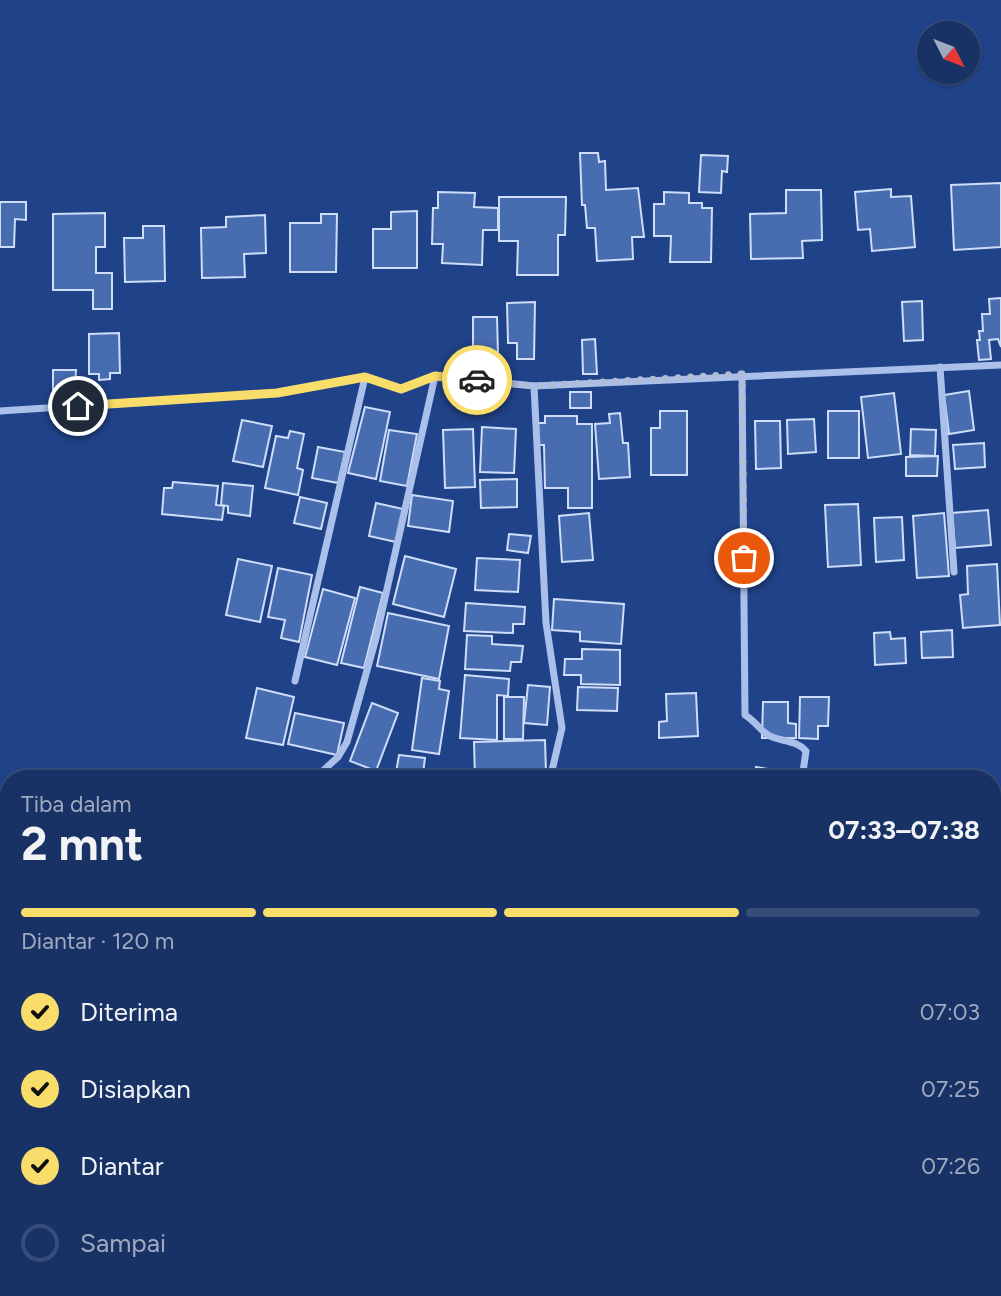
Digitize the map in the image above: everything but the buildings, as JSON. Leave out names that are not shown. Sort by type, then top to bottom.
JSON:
[{"type":"street","points":[[0,411],[277,393],[365,377],[401,389],[435,376],[534,386],[742,374],[1001,365]]},
{"type":"street","points":[[940,367],[954,572]]},
{"type":"street","points":[[742,374],[746,715],[759,723],[768,735],[800,744],[806,751],[803,770]]},
{"type":"street","points":[[324,770],[338,757],[347,742],[376,638],[435,376]]},
{"type":"street","points":[[295,681],[365,377]]},
{"type":"street","points":[[534,386],[546,623],[562,728],[552,770]]},
{"type":"way so far","points":[[477,380],[534,386],[742,374],[744,558]]},
{"type":"route","points":[[78,406],[277,393],[365,377],[401,389],[435,376],[477,380]]}]
